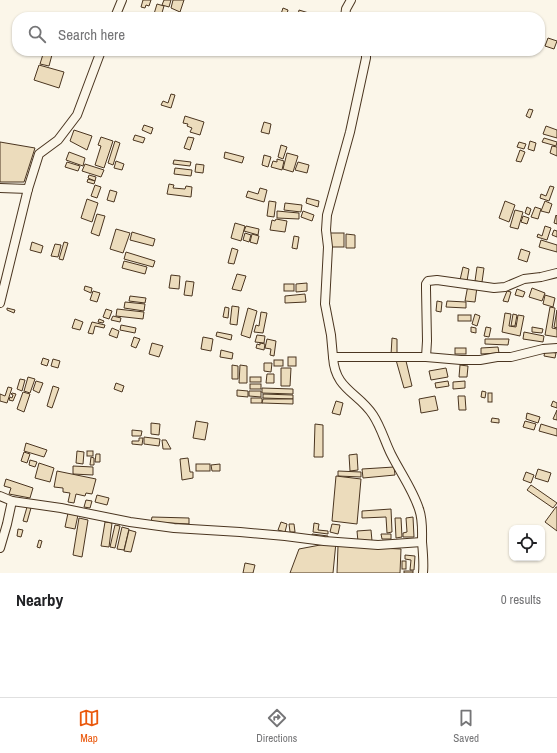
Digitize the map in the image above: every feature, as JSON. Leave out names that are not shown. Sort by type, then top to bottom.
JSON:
[{"type":"street","points":[[117,12],[122,0]]},
{"type":"street","points":[[346,12],[351,0]]},
{"type":"street","points":[[0,303],[28,189],[39,154],[58,140],[76,115],[99,56]]},
{"type":"street","points":[[366,56],[350,132],[327,215],[326,230],[328,247],[325,304],[331,335],[333,364],[335,371],[341,382],[350,393],[367,407],[373,416],[417,502],[422,520],[423,573]]},
{"type":"street","points":[[0,188],[28,189]]},
{"type":"street","points":[[426,357],[426,284],[428,281],[437,280],[501,288],[524,279],[557,273]]},
{"type":"street","points":[[333,356],[426,357],[480,360],[497,357],[511,357],[543,349],[557,348]]},
{"type":"street","points":[[0,496],[12,500],[130,522],[174,528],[240,532],[378,545],[422,542]]},
{"type":"street","points":[[0,548],[12,500]]},
{"type":"building","points":[[143,0],[151,0],[149,6],[146,5],[145,8],[141,7]]},
{"type":"building","points":[[164,0],[171,0],[169,7],[162,5]]},
{"type":"building","points":[[173,0],[184,0],[180,12],[171,8]]},
{"type":"building","points":[[157,4],[164,6],[162,12],[155,12]]},
{"type":"building","points":[[283,8],[288,10],[287,12],[282,12]]},
{"type":"building","points":[[548,38],[557,41],[554,49],[545,46]]},
{"type":"building","points":[[42,56],[52,56],[49,66],[40,64]]},
{"type":"building","points":[[39,65],[64,72],[59,88],[34,80]]},
{"type":"building","points":[[171,94],[175,95],[171,108],[161,105],[163,101],[168,103]]},
{"type":"building","points":[[529,109],[533,110],[530,118],[526,116]]},
{"type":"building","points":[[185,116],[204,122],[200,135],[190,132],[192,128],[187,126],[188,124],[183,123]]},
{"type":"building","points":[[264,122],[271,124],[269,134],[261,132]]},
{"type":"building","points":[[144,125],[153,128],[151,134],[142,130]]},
{"type":"building","points":[[546,126],[557,130],[557,138],[543,134]]},
{"type":"building","points":[[74,130],[92,136],[87,150],[70,141]]},
{"type":"building","points":[[135,135],[145,138],[143,143],[133,140]]},
{"type":"building","points":[[101,137],[113,141],[104,168],[95,165],[101,146],[98,145]]},
{"type":"building","points":[[188,137],[194,138],[190,150],[184,148]]},
{"type":"building","points":[[544,138],[557,142],[556,146],[542,142]]},
{"type":"building","points":[[115,141],[120,143],[113,165],[108,163]]},
{"type":"building","points":[[530,141],[536,143],[534,151],[528,149]]},
{"type":"building","points":[[0,142],[35,148],[24,182],[0,182]]},
{"type":"building","points":[[519,142],[526,144],[524,149],[517,147]]},
{"type":"building","points":[[281,145],[287,147],[283,159],[278,157]]},
{"type":"building","points":[[552,146],[557,147],[557,156],[550,153]]},
{"type":"building","points":[[520,150],[525,152],[521,162],[516,161]]},
{"type":"building","points":[[69,152],[85,158],[83,166],[66,160]]},
{"type":"building","points":[[225,152],[244,157],[242,163],[224,158]]},
{"type":"building","points":[[287,153],[298,156],[293,172],[283,169]]},
{"type":"building","points":[[264,155],[271,157],[268,167],[262,165]]},
{"type":"building","points":[[277,159],[284,161],[282,170],[271,167],[273,161],[277,162]]},
{"type":"building","points":[[174,160],[191,162],[190,166],[173,164]]},
{"type":"building","points":[[116,161],[124,164],[122,170],[114,168]]},
{"type":"building","points":[[67,162],[80,166],[78,171],[65,167]]},
{"type":"building","points":[[298,162],[309,165],[307,173],[295,170]]},
{"type":"building","points":[[85,164],[104,170],[101,177],[82,171]]},
{"type":"building","points":[[196,164],[204,165],[203,173],[195,172]]},
{"type":"building","points":[[175,168],[192,170],[191,176],[174,174]]},
{"type":"building","points":[[89,175],[96,177],[95,181],[88,178]]},
{"type":"building","points":[[88,179],[95,181],[94,184],[87,182]]},
{"type":"building","points":[[169,184],[174,185],[173,188],[185,189],[186,186],[192,187],[191,197],[167,194]]},
{"type":"building","points":[[95,185],[101,187],[97,198],[91,196]]},
{"type":"building","points":[[550,186],[554,187],[549,201],[540,198],[541,194],[546,196]]},
{"type":"building","points":[[260,188],[267,190],[264,202],[246,197],[248,191],[258,194]]},
{"type":"building","points":[[110,190],[117,192],[114,202],[107,200]]},
{"type":"building","points":[[307,198],[319,201],[318,207],[306,203]]},
{"type":"building","points":[[87,199],[98,203],[92,222],[81,218]]},
{"type":"building","points":[[269,201],[276,202],[274,217],[267,216]]},
{"type":"building","points":[[505,201],[515,205],[509,222],[499,218]]},
{"type":"building","points":[[545,201],[552,204],[549,213],[541,211]]},
{"type":"building","points":[[285,203],[302,205],[301,212],[284,210]]},
{"type":"building","points":[[527,207],[531,209],[529,215],[525,213]]},
{"type":"building","points":[[535,207],[541,209],[538,219],[531,217]]},
{"type":"building","points":[[515,210],[523,212],[518,229],[510,227]]},
{"type":"building","points":[[277,211],[299,213],[299,219],[277,218]]},
{"type":"building","points":[[303,211],[314,215],[312,221],[301,217]]},
{"type":"building","points":[[97,214],[105,216],[99,236],[91,233]]},
{"type":"building","points":[[556,215],[557,216],[557,224],[554,223]]},
{"type":"building","points":[[523,216],[529,218],[527,224],[521,222]]},
{"type":"building","points":[[276,219],[287,221],[285,232],[270,230],[272,220],[275,221]]},
{"type":"building","points":[[235,223],[245,226],[241,241],[231,238]]},
{"type":"building","points":[[246,226],[259,229],[258,235],[244,231]]},
{"type":"building","points":[[545,226],[551,228],[547,240],[537,237],[538,234],[542,236]]},
{"type":"building","points":[[116,229],[130,233],[123,253],[110,249]]},
{"type":"building","points":[[554,230],[557,231],[557,237],[552,235]]},
{"type":"building","points":[[132,232],[155,239],[153,246],[130,240]]},
{"type":"building","points":[[245,233],[251,235],[249,242],[243,240]]},
{"type":"building","points":[[330,233],[344,233],[344,247],[330,247]]},
{"type":"building","points":[[252,234],[259,236],[257,244],[250,242]]},
{"type":"building","points":[[346,234],[355,235],[355,248],[346,248]]},
{"type":"building","points":[[294,236],[299,237],[297,249],[292,248]]},
{"type":"building","points":[[541,240],[557,245],[557,252],[539,247]]},
{"type":"building","points":[[32,242],[43,246],[41,253],[30,250]]},
{"type":"building","points":[[64,242],[68,243],[63,260],[59,259]]},
{"type":"building","points":[[55,244],[61,245],[58,257],[51,256]]},
{"type":"building","points":[[232,248],[238,250],[234,264],[228,263]]},
{"type":"building","points":[[521,249],[530,252],[527,262],[518,259]]},
{"type":"building","points":[[126,252],[155,261],[153,267],[124,259]]},
{"type":"building","points":[[124,261],[147,267],[145,274],[122,268]]},
{"type":"building","points":[[463,267],[469,269],[467,281],[460,280]]},
{"type":"building","points":[[477,267],[484,268],[482,282],[475,281]]},
{"type":"building","points":[[237,274],[246,276],[241,291],[232,289]]},
{"type":"building","points":[[171,275],[180,276],[179,289],[169,288]]},
{"type":"building","points":[[186,281],[194,282],[192,296],[184,295]]},
{"type":"building","points":[[307,283],[307,291],[296,292],[296,284]]},
{"type":"building","points":[[284,284],[294,284],[294,291],[284,291]]},
{"type":"building","points":[[468,285],[477,287],[475,302],[465,301]]},
{"type":"building","points":[[85,286],[92,288],[91,293],[84,290]]},
{"type":"building","points":[[532,288],[545,293],[542,301],[529,297]]},
{"type":"building","points":[[517,289],[525,292],[523,297],[515,295]]},
{"type":"building","points":[[93,291],[100,293],[97,302],[90,300]]},
{"type":"building","points":[[507,291],[511,292],[508,302],[503,301]]},
{"type":"building","points":[[305,294],[306,302],[285,303],[285,296]]},
{"type":"building","points":[[545,295],[555,298],[553,307],[543,304]]},
{"type":"building","points":[[130,296],[146,298],[145,303],[129,301]]},
{"type":"building","points":[[437,301],[442,302],[441,312],[436,311]]},
{"type":"building","points":[[447,301],[466,302],[466,308],[446,307]]},
{"type":"building","points":[[125,302],[145,304],[144,311],[124,308]]},
{"type":"building","points":[[232,306],[239,307],[237,325],[230,324]]},
{"type":"building","points":[[225,307],[229,308],[228,318],[223,317]]},
{"type":"building","points":[[550,307],[555,308],[552,328],[557,329],[557,337],[545,335]]},
{"type":"building","points":[[7,308],[15,310],[14,313],[7,310]]},
{"type":"building","points":[[248,308],[257,311],[250,338],[241,335]]},
{"type":"building","points":[[106,309],[112,311],[109,319],[103,317]]},
{"type":"building","points":[[117,309],[144,312],[143,319],[116,316]]},
{"type":"building","points":[[557,310],[557,328],[554,327]]},
{"type":"building","points":[[261,312],[267,313],[263,333],[254,332],[256,325],[259,326]]},
{"type":"building","points":[[505,313],[511,314],[509,326],[516,327],[518,315],[524,316],[520,336],[502,332]]},
{"type":"building","points":[[475,314],[480,316],[477,326],[472,324]]},
{"type":"building","points":[[513,314],[517,315],[515,326],[511,326]]},
{"type":"building","points":[[458,315],[471,315],[471,321],[458,321]]},
{"type":"building","points":[[113,316],[121,318],[120,322],[111,320]]},
{"type":"building","points":[[75,319],[83,322],[80,330],[72,328]]},
{"type":"building","points":[[99,319],[104,321],[103,323],[98,322]]},
{"type":"building","points":[[92,322],[105,325],[104,328],[95,326],[93,334],[88,333]]},
{"type":"building","points":[[121,325],[136,328],[135,333],[120,330]]},
{"type":"building","points":[[471,327],[476,328],[476,333],[471,332]]},
{"type":"building","points":[[486,327],[491,328],[489,337],[484,336]]},
{"type":"building","points":[[532,327],[543,329],[542,333],[532,332]]},
{"type":"building","points":[[112,328],[119,331],[117,338],[109,335]]},
{"type":"building","points":[[217,332],[232,335],[231,340],[216,336]]},
{"type":"building","points":[[524,332],[544,336],[543,342],[523,339]]},
{"type":"building","points":[[257,335],[265,336],[264,343],[255,342]]},
{"type":"building","points":[[134,337],[140,339],[136,348],[131,346]]},
{"type":"building","points":[[203,337],[213,339],[211,351],[201,349]]},
{"type":"building","points":[[392,338],[397,339],[397,355],[391,355]]},
{"type":"building","points":[[267,339],[276,341],[274,356],[270,355],[271,349],[265,348]]},
{"type":"building","points":[[485,339],[509,339],[508,345],[485,344]]},
{"type":"building","points":[[152,343],[163,346],[159,357],[149,354]]},
{"type":"building","points":[[260,343],[265,344],[264,350],[256,348],[257,344],[260,345]]},
{"type":"building","points":[[498,347],[499,353],[481,354],[481,348]]},
{"type":"building","points":[[455,348],[466,348],[466,354],[455,354]]},
{"type":"building","points":[[221,350],[233,353],[232,359],[220,357]]},
{"type":"building","points":[[545,351],[556,353],[555,358],[544,356]]},
{"type":"building","points":[[288,357],[296,357],[296,366],[288,366]]},
{"type":"building","points":[[43,358],[49,360],[47,366],[41,364]]},
{"type":"building","points":[[53,359],[60,361],[58,368],[51,366]]},
{"type":"building","points":[[274,360],[283,360],[283,366],[274,366]]},
{"type":"building","points":[[396,360],[406,361],[412,386],[404,388]]},
{"type":"building","points":[[264,363],[272,363],[271,372],[264,371]]},
{"type":"building","points":[[232,365],[238,366],[238,379],[232,379]]},
{"type":"building","points":[[240,365],[247,366],[247,383],[239,383]]},
{"type":"building","points":[[460,365],[468,366],[467,377],[459,377]]},
{"type":"building","points":[[281,368],[291,368],[290,386],[281,386]]},
{"type":"building","points":[[446,368],[448,377],[431,380],[429,371]]},
{"type":"building","points":[[267,374],[274,374],[274,383],[266,383]]},
{"type":"building","points":[[28,377],[35,379],[30,393],[24,391]]},
{"type":"building","points":[[250,377],[261,377],[261,382],[250,382]]},
{"type":"building","points":[[20,379],[25,380],[22,391],[17,389]]},
{"type":"building","points":[[36,381],[43,383],[39,393],[33,390]]},
{"type":"building","points":[[448,381],[449,386],[436,388],[435,383]]},
{"type":"building","points":[[465,381],[465,388],[453,389],[453,382]]},
{"type":"building","points":[[116,383],[124,386],[122,392],[114,389]]},
{"type":"building","points":[[250,384],[261,384],[261,389],[250,389]]},
{"type":"building","points":[[53,386],[59,388],[52,408],[47,406]]},
{"type":"building","points":[[8,387],[12,388],[7,403],[0,401],[0,394],[5,396]]},
{"type":"building","points":[[262,388],[293,389],[293,394],[262,393]]},
{"type":"building","points":[[237,390],[248,391],[248,397],[237,396]]},
{"type":"building","points":[[249,391],[261,391],[261,397],[249,396]]},
{"type":"building","points":[[482,391],[486,392],[485,398],[481,397]]},
{"type":"building","points":[[23,392],[30,394],[24,412],[17,409]]},
{"type":"building","points":[[12,393],[16,394],[13,401],[9,400],[10,397],[12,398]]},
{"type":"building","points":[[488,393],[492,393],[492,402],[488,402]]},
{"type":"building","points":[[263,394],[293,395],[293,399],[263,398]]},
{"type":"building","points":[[435,396],[438,410],[421,413],[419,399]]},
{"type":"building","points":[[458,396],[465,396],[466,410],[459,410]]},
{"type":"building","points":[[251,398],[262,398],[262,403],[251,403]]},
{"type":"building","points":[[263,399],[293,399],[293,404],[262,403]]},
{"type":"building","points":[[336,401],[343,403],[340,415],[332,413]]},
{"type":"building","points":[[553,401],[557,403],[557,408],[551,406]]},
{"type":"building","points":[[557,410],[557,420],[553,419]]},
{"type":"building","points":[[527,413],[540,417],[538,423],[526,419]]},
{"type":"building","points":[[492,418],[499,419],[499,423],[491,422]]},
{"type":"building","points":[[196,421],[208,423],[205,440],[193,438]]},
{"type":"building","points":[[525,421],[536,424],[534,430],[523,427]]},
{"type":"building","points":[[151,423],[160,424],[159,435],[151,434]]},
{"type":"building","points":[[315,424],[323,425],[323,457],[314,457]]},
{"type":"building","points":[[541,424],[557,429],[557,436],[539,431]]},
{"type":"building","points":[[132,430],[142,431],[141,436],[132,436]]},
{"type":"building","points":[[144,437],[160,439],[159,446],[144,444]]},
{"type":"building","points":[[139,438],[143,438],[142,445],[132,444],[132,441],[139,441]]},
{"type":"building","points":[[162,440],[166,440],[171,449],[163,449]]},
{"type":"building","points":[[26,443],[47,450],[44,457],[24,451]]},
{"type":"building","points":[[77,451],[84,452],[83,464],[76,463]]},
{"type":"building","points":[[87,451],[93,451],[93,456],[87,456]]},
{"type":"building","points":[[24,452],[30,454],[27,463],[21,461]]},
{"type":"building","points":[[96,454],[100,454],[100,462],[95,462]]},
{"type":"building","points":[[357,454],[358,470],[350,471],[349,455]]},
{"type":"building","points":[[91,457],[94,458],[94,465],[90,465]]},
{"type":"building","points":[[188,458],[190,472],[193,472],[193,478],[182,480],[180,459]]},
{"type":"building","points":[[30,460],[37,462],[35,467],[29,465]]},
{"type":"building","points":[[39,463],[54,468],[50,482],[35,478]]},
{"type":"building","points":[[196,464],[210,464],[210,471],[196,471]]},
{"type":"building","points":[[220,464],[220,471],[212,471],[211,465]]},
{"type":"building","points":[[73,466],[93,467],[93,475],[73,474]]},
{"type":"building","points":[[394,467],[395,475],[363,478],[362,469]]},
{"type":"building","points":[[538,469],[551,473],[548,482],[535,478]]},
{"type":"building","points":[[57,471],[96,479],[92,494],[86,493],[85,496],[76,494],[74,503],[68,502],[70,493],[63,492],[63,488],[54,487]]},
{"type":"building","points":[[338,471],[361,472],[361,477],[338,476]]},
{"type":"building","points":[[526,472],[534,475],[531,483],[523,480]]},
{"type":"building","points":[[336,476],[361,479],[357,524],[332,521]]},
{"type":"building","points":[[6,479],[33,488],[30,498],[9,494],[11,488],[4,486]]},
{"type":"building","points":[[531,485],[557,503],[553,508],[527,490]]},
{"type":"building","points":[[97,495],[109,498],[107,505],[95,502]]},
{"type":"building","points":[[86,500],[92,501],[90,508],[84,507]]},
{"type":"building","points":[[27,507],[31,508],[27,522],[23,521]]},
{"type":"building","points":[[557,507],[557,531],[545,522]]},
{"type":"building","points":[[391,509],[392,532],[387,533],[386,517],[362,518],[362,511]]},
{"type":"building","points":[[68,513],[78,515],[75,529],[65,527]]},
{"type":"building","points":[[152,517],[189,518],[189,524],[151,522]]},
{"type":"building","points":[[413,517],[414,537],[403,537],[403,533],[407,532],[406,518]]},
{"type":"building","points":[[79,518],[88,520],[82,557],[73,555]]},
{"type":"building","points":[[395,518],[401,518],[402,537],[396,538]]},
{"type":"building","points":[[105,522],[112,523],[109,547],[101,546]]},
{"type":"building","points":[[281,522],[287,524],[285,532],[278,530]]},
{"type":"building","points":[[314,523],[319,524],[318,530],[328,531],[328,534],[313,532]]},
{"type":"building","points":[[289,524],[294,524],[295,532],[290,532]]},
{"type":"building","points":[[332,524],[340,525],[338,534],[330,532]]},
{"type":"building","points":[[115,525],[120,526],[115,548],[110,547]]},
{"type":"building","points":[[122,527],[129,529],[124,550],[117,549]]},
{"type":"building","points":[[18,529],[23,530],[21,537],[17,536]]},
{"type":"building","points":[[129,530],[136,532],[131,552],[124,551]]},
{"type":"building","points":[[371,530],[372,541],[358,542],[357,531]]},
{"type":"building","points":[[312,534],[328,536],[328,539],[312,537]]},
{"type":"building","points":[[381,534],[391,534],[391,539],[382,539]]},
{"type":"building","points":[[39,540],[42,541],[40,548],[37,547]]},
{"type":"building","points":[[336,542],[333,573],[290,573],[299,549]]},
{"type":"building","points":[[338,546],[401,549],[400,573],[337,573]]},
{"type":"building","points":[[405,555],[415,556],[414,570],[410,570],[411,560],[405,559]]},
{"type":"building","points":[[402,561],[406,561],[406,569],[402,569]]},
{"type":"building","points":[[245,563],[255,565],[253,573],[243,573]]},
{"type":"building","points":[[404,571],[413,571],[413,573],[404,573]]}]
